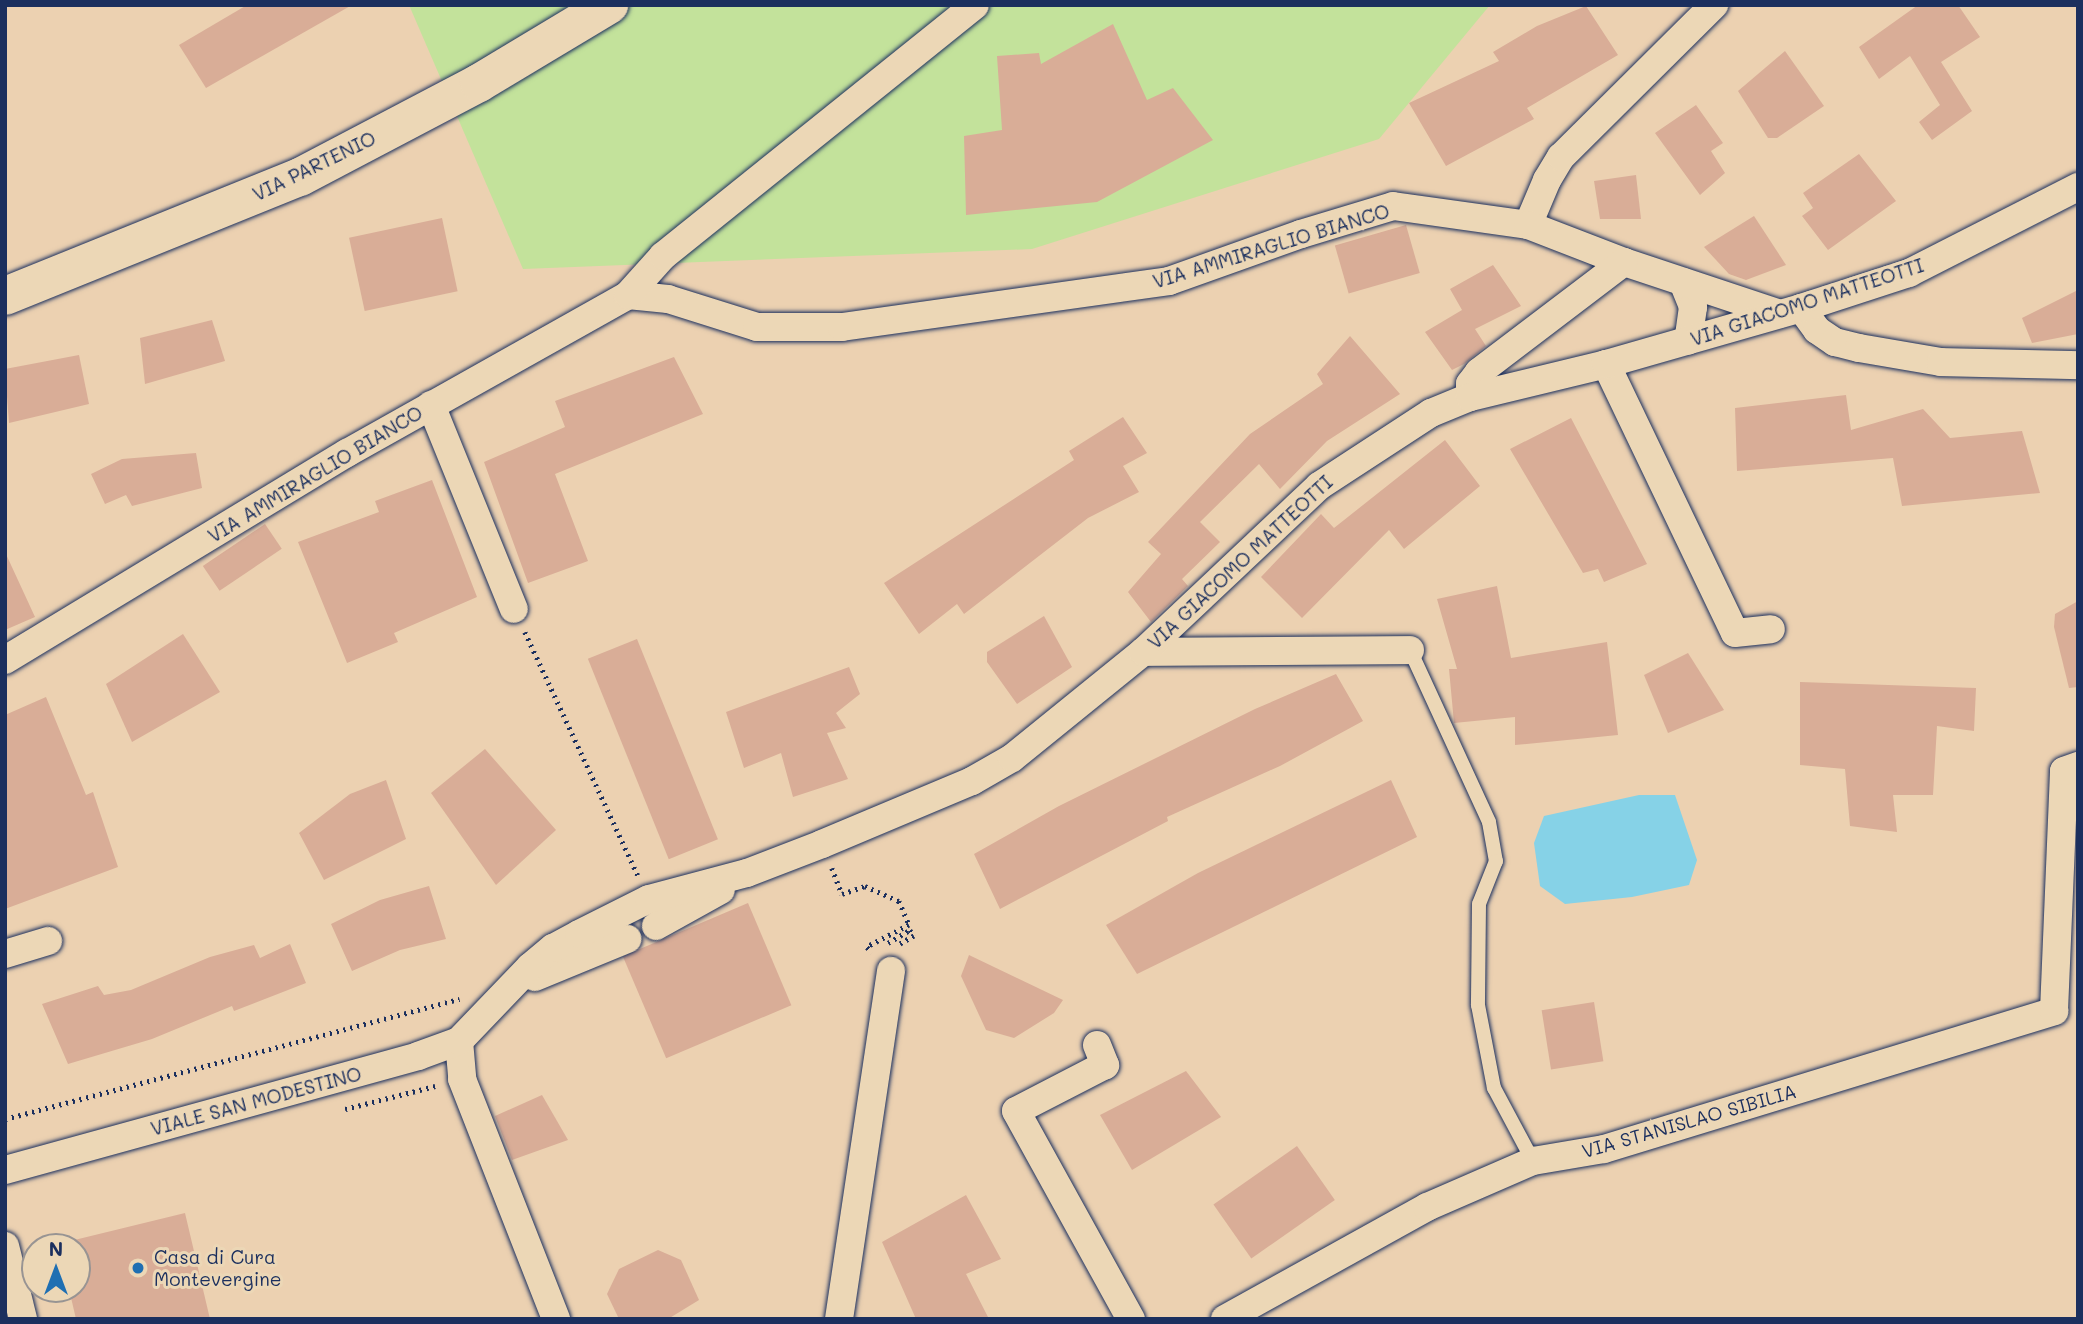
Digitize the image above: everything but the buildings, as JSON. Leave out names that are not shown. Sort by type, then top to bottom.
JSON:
[{"type":"main road","name":"VIA PARTENIO","points":[[5,296],[300,177],[479,83],[608,5]]},
{"type":"street","name":"VIA AMMIRAGLIO BIANCO","points":[[5,660],[347,453],[628,295],[663,257],[975,5]]},
{"type":"street","points":[[1528,225],[1547,180],[1561,157],[1714,5]]},
{"type":"street","name":"VIA GIACOMO MATTEOTTI","points":[[478,1000],[553,947],[649,899],[747,873],[822,844],[972,781],[1012,758],[1143,652],[1319,486],[1431,413],[1470,397],[1688,341],[1909,272],[2078,187]]},
{"type":"street","name":"VIA AMMIRAGLIO BIANCO","points":[[628,295],[668,299],[757,327],[842,327],[1169,281],[1301,234],[1392,206],[1528,225],[1683,282],[1790,311]]},
{"type":"street","points":[[663,257],[668,299]]},
{"type":"street","points":[[1470,397],[1470,384],[1479,372],[1624,262]]},
{"type":"street","points":[[1683,282],[1693,307],[1688,341]]},
{"type":"street","points":[[1790,311],[1835,342],[1859,348],[1941,362],[2078,365]]},
{"type":"street","points":[[1606,364],[1735,633],[1770,629]]},
{"type":"street","points":[[431,405],[514,609]]},
{"type":"street","name":"VIA GIACOMO MATTEOTTI","points":[[1143,652],[1409,650]]},
{"type":"street","name":"VIA STANISLAO SIBILIA","points":[[1225,1319],[1427,1207],[1533,1161],[1604,1149],[2066,1007],[2064,771],[2078,766]]},
{"type":"street","name":"VIA GIACOMO MATTEOTTI","points":[[656,926],[709,898],[747,873]]},
{"type":"street","points":[[478,1000],[626,939]]},
{"type":"street","points":[[5,954],[48,941]]},
{"type":"street","points":[[839,1319],[892,958]]},
{"type":"street","name":"VIALE SAN MODESTINO","points":[[5,1170],[418,1056],[459,1041],[478,1000]]},
{"type":"street","points":[[459,1041],[462,1079],[556,1319]]},
{"type":"street","points":[[1097,1045],[1105,1065],[1016,1111],[1131,1319]]},
{"type":"street","points":[[5,1246],[23,1319]]},
{"type":"lane","points":[[1409,650],[1489,822],[1496,861],[1479,904],[1478,1005],[1494,1088],[1533,1161]]},
{"type":"path","points":[[514,609],[649,899]]},
{"type":"path","points":[[822,844],[842,894],[865,886],[899,901],[909,925],[867,947],[871,952],[910,930],[914,936],[892,958]]},
{"type":"path","points":[[5,1119],[478,1000]]},
{"type":"green space","points":[[409,5],[1490,5],[1379,139],[1032,249],[523,269]]},
{"type":"water","points":[[1639,795],[1675,795],[1697,860],[1689,885],[1632,897],[1565,904],[1540,886],[1534,843],[1544,816]]},
{"type":"place","name":"Casa di Cura Montevergine","points":[[138,1268]]}]
